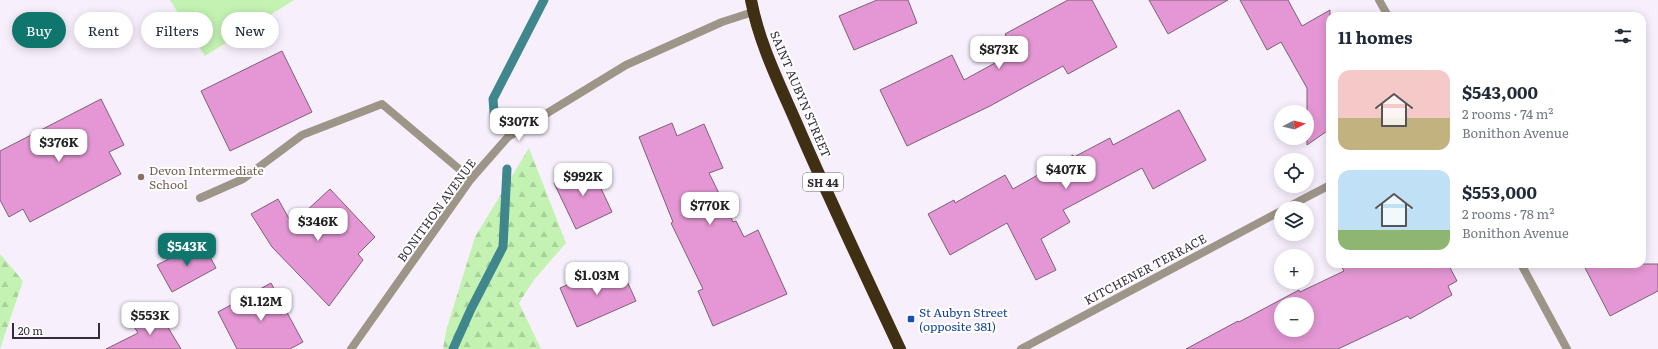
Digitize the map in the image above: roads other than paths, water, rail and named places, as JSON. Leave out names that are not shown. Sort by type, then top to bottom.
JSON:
[{"type":"highway","name":"SAINT AUBYN STREET","points":[[752,6],[763,45],[808,150],[900,349]]},
{"type":"street","points":[[1379,0],[1386,12]]},
{"type":"street","name":"BONITHON AVENUE","points":[[356,347],[471,179],[508,137],[633,62],[722,22],[752,6]]},
{"type":"street","points":[[200,198],[243,179],[302,134],[382,104],[471,179]]},
{"type":"street","points":[[1299,201],[1326,187]]},
{"type":"street","name":"KITCHENER TERRACE","points":[[1021,349],[1274,215]]},
{"type":"street","points":[[1523,268],[1567,349]]},
{"type":"waterway","points":[[495,125],[493,99],[544,0]]},
{"type":"waterway","points":[[453,349],[471,309],[503,247],[507,169]]},
{"type":"place","name":"Devon Intermediate School","points":[[141,177]]},
{"type":"place","name":"St Aubyn Street (opposite 381)","points":[[911,319]]}]
